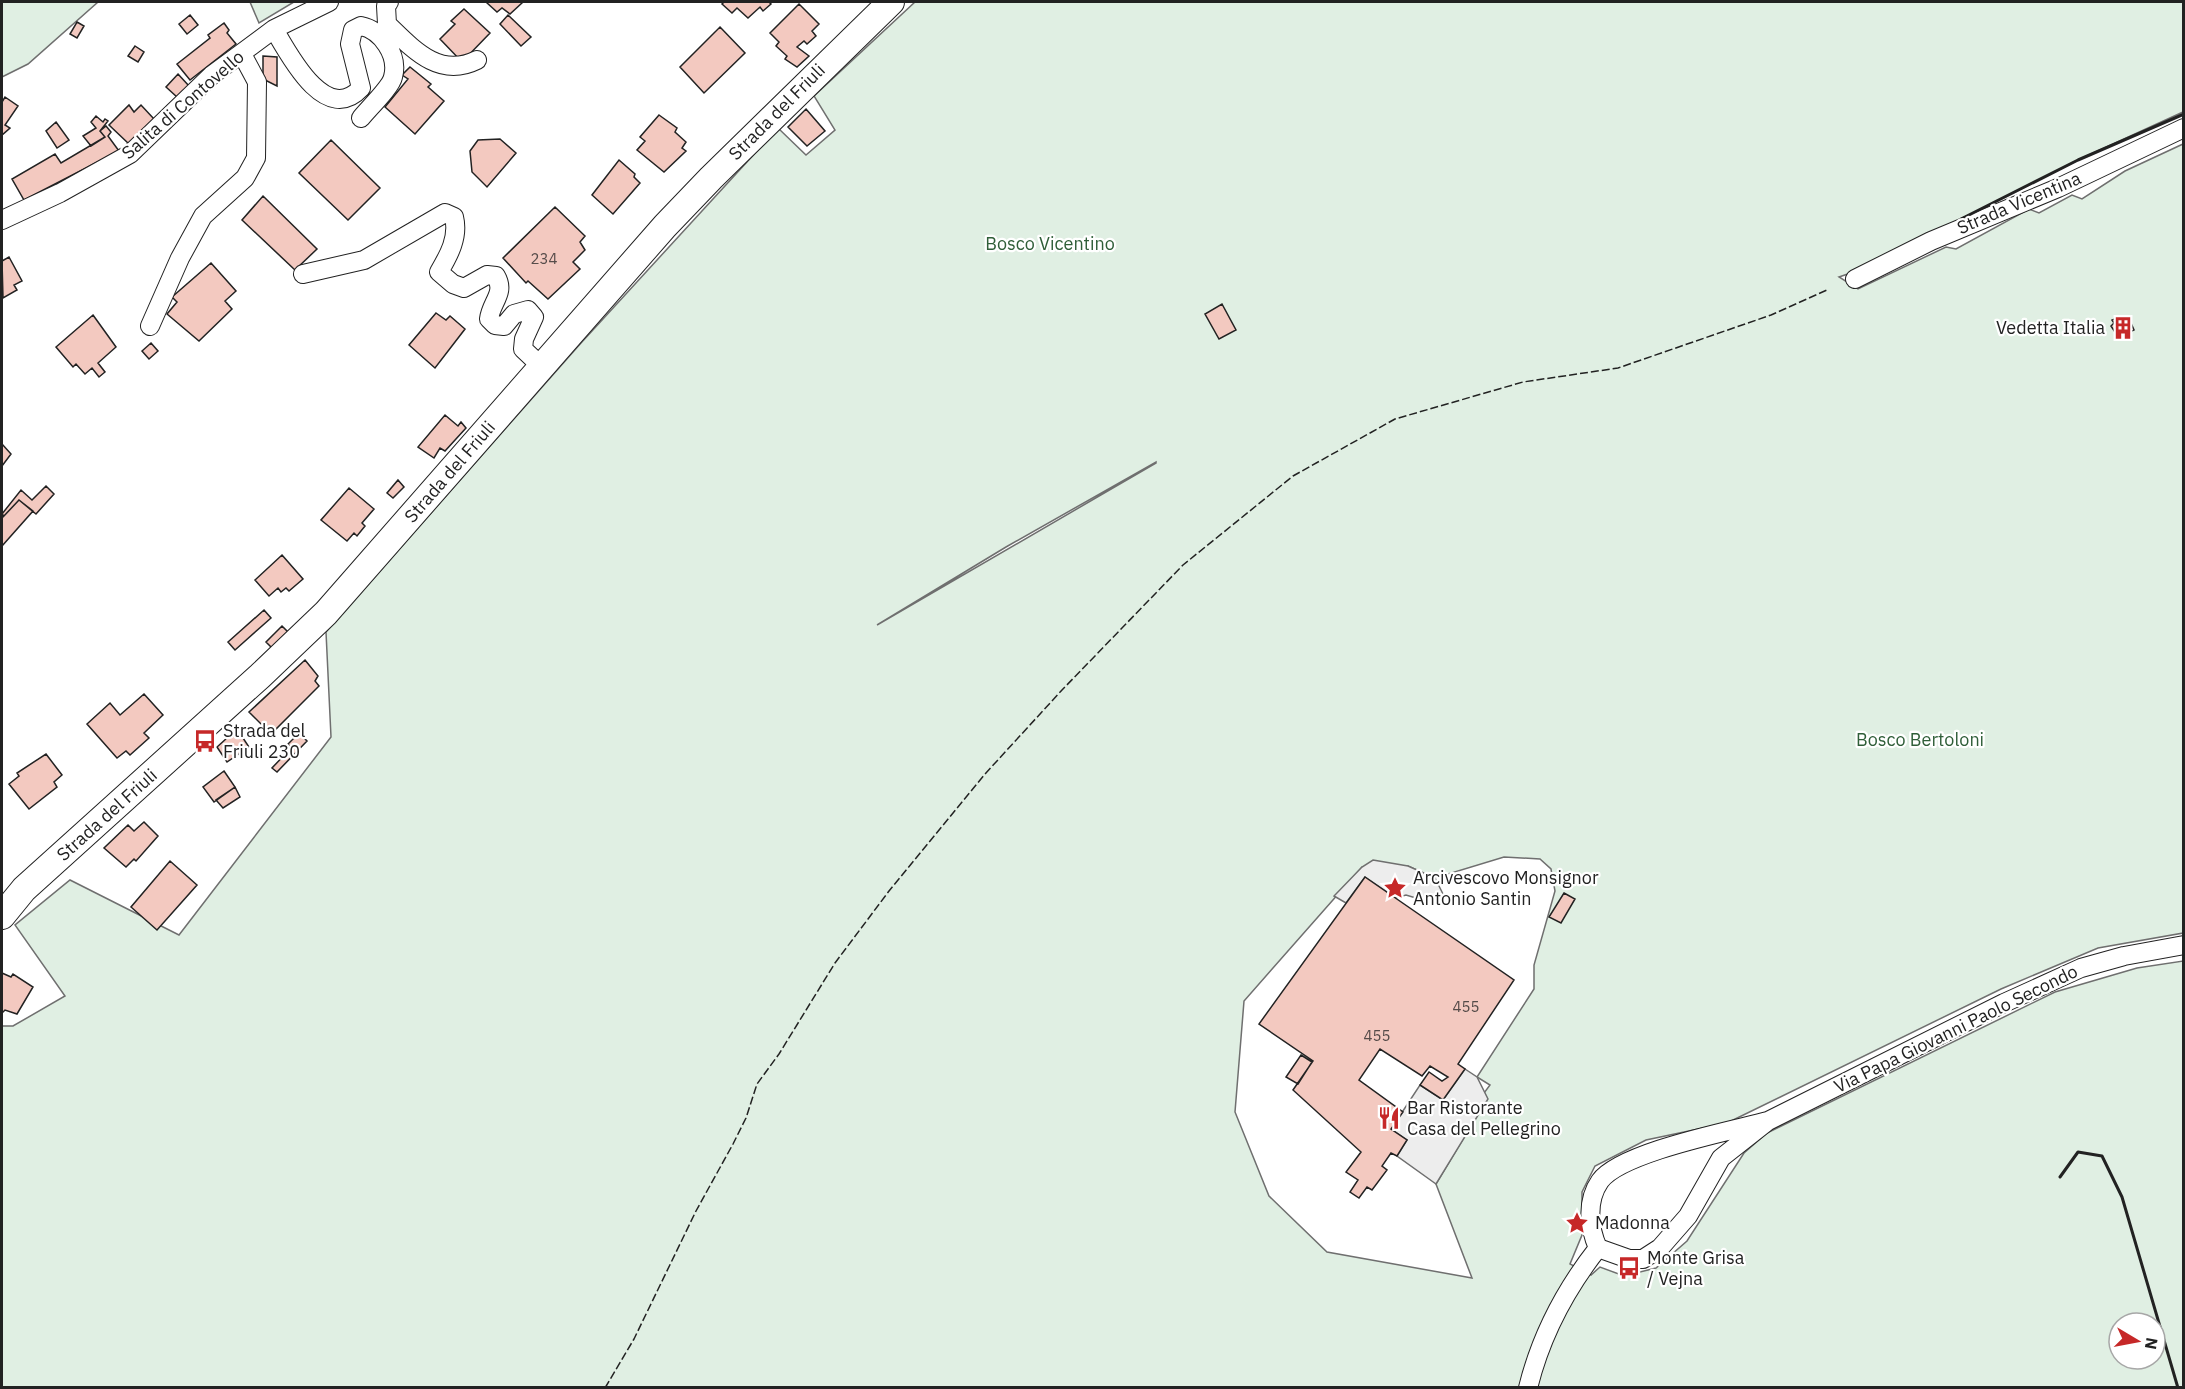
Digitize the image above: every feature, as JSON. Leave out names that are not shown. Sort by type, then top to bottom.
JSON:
[{"type":"main road","name":"Strada del Friuli","points":[[2,916],[24,890],[260,676],[326,613],[711,178],[884,4]]},
{"type":"street","name":"Salita di Contovello","points":[[2,220],[60,193],[130,154],[204,83],[274,29],[329,2]]},
{"type":"street","points":[[389,2],[386,6],[387,24],[428,59],[446,67],[462,68],[477,60]]},
{"type":"street","points":[[274,29],[293,62],[318,92],[337,100],[354,96],[360,88],[350,44],[353,30],[361,26],[372,28],[384,40],[394,66],[393,79],[361,118]]},
{"type":"street","points":[[150,326],[180,258],[203,216],[245,178],[256,158],[257,82],[242,54]]},
{"type":"street","name":"Strada Vicentina","points":[[1855,279],[1930,241],[2058,188],[2184,128]]},
{"type":"street","points":[[303,274],[364,260],[445,213],[454,217],[457,229],[453,245],[439,272],[453,284],[464,288],[487,275],[495,276],[500,283],[500,291],[489,319],[495,326],[504,326],[514,314],[528,310],[534,317],[524,339],[523,349],[542,367]]},
{"type":"street","name":"Via Papa Giovanni Paolo Secondo","points":[[1768,1121],[1721,1158],[1688,1216],[1660,1248],[1643,1259],[1629,1259],[1598,1248],[1590,1230],[1590,1215],[1600,1182],[1611,1170],[1652,1153],[1768,1121],[2004,1003],[2081,968],[2124,956],[2184,945]]},
{"type":"street","points":[[1528,1388],[1542,1341],[1556,1312],[1571,1283],[1598,1248]]},
{"type":"green space","points":[[2,2],[98,2],[28,64],[2,77]]},
{"type":"green space","points":[[250,2],[294,2],[259,23]]},
{"type":"green space","points":[[915,2],[2183,2],[2183,112],[2078,160],[1865,268],[1839,277],[1858,289],[1946,247],[1956,249],[2029,209],[2039,213],[2072,195],[2082,199],[2125,171],[2183,144],[2183,933],[2098,948],[2001,989],[1727,1123],[1646,1140],[1595,1166],[1582,1192],[1582,1235],[1570,1264],[1591,1275],[1600,1267],[1624,1276],[1656,1268],[1687,1241],[1744,1153],[1767,1133],[2055,992],[2137,968],[2183,961],[2183,1387],[2,1388],[2,1026],[13,1026],[65,996],[15,925],[70,880],[179,935],[331,737],[326,632],[581,343],[778,128],[806,155],[835,130],[814,96]],"holes":[[[1156,463],[877,625],[1006,547]],[[1504,857],[1540,859],[1551,869],[1555,891],[1534,965],[1534,989],[1477,1077],[1490,1085],[1484,1093],[1487,1099],[1436,1184],[1472,1278],[1327,1252],[1269,1196],[1235,1112],[1244,1001],[1362,867],[1408,866],[1435,878]]]},
{"type":"shaded area","points":[[1373,860],[1408,866],[1435,878],[1443,894],[1426,901],[1406,895],[1396,898],[1365,877],[1346,903],[1334,896],[1362,867]]},
{"type":"shaded area","points":[[1465,1069],[1477,1077],[1488,1099],[1436,1184],[1397,1156],[1407,1140],[1391,1129],[1420,1085],[1443,1100]]},
{"type":"building","points":[[486,2],[523,2],[510,14],[502,8],[497,12]]},
{"type":"building","points":[[724,2],[769,2],[771,4],[763,11],[760,7],[748,18],[737,8],[732,13],[722,4]]},
{"type":"building","points":[[799,4],[819,24],[812,31],[816,36],[807,44],[804,41],[797,47],[809,56],[797,67],[785,59],[787,56],[776,46],[779,42],[770,33]]},
{"type":"building","points":[[464,9],[490,33],[462,62],[440,39],[455,24],[451,21]]},
{"type":"building","points":[[190,15],[198,25],[187,34],[179,24]]},
{"type":"building","points":[[508,15],[531,37],[521,46],[500,24]]},
{"type":"building","points":[[77,22],[84,26],[77,38],[70,34]]},
{"type":"building","points":[[224,23],[229,30],[227,33],[236,44],[190,80],[177,64],[210,38],[208,35]]},
{"type":"building","points":[[720,27],[745,53],[704,93],[680,67]]},
{"type":"building","points":[[135,46],[144,52],[138,62],[128,56]]},
{"type":"building","points":[[263,56],[277,57],[277,86],[263,79]]},
{"type":"building","points":[[410,67],[431,84],[428,87],[444,101],[415,134],[385,107],[408,79],[402,75]]},
{"type":"building","points":[[178,74],[189,86],[177,97],[166,87]]},
{"type":"building","points":[[5,97],[18,106],[5,125],[10,128],[2,135],[2,102]]},
{"type":"building","points":[[129,105],[134,112],[141,105],[154,119],[129,144],[109,125]]},
{"type":"building","points":[[806,109],[825,131],[807,146],[788,127]]},
{"type":"building","points":[[659,115],[677,128],[675,132],[686,142],[682,148],[686,151],[664,172],[637,150],[645,141],[640,137]]},
{"type":"building","points":[[96,116],[103,122],[105,119],[108,121],[100,131],[105,137],[91,146],[83,136],[96,128],[91,122]]},
{"type":"building","points":[[56,122],[69,140],[57,148],[46,131]]},
{"type":"building","points":[[106,126],[111,132],[108,136],[119,151],[24,200],[12,179],[55,154],[61,163],[105,137],[100,131]]},
{"type":"building","points":[[500,139],[516,153],[487,187],[472,172],[470,151],[478,140]]},
{"type":"building","points":[[331,140],[380,188],[348,220],[299,173]]},
{"type":"building","points":[[619,160],[635,174],[634,177],[640,183],[613,214],[592,195]]},
{"type":"building","points":[[263,196],[317,249],[295,270],[242,220]]},
{"type":"building","points":[[555,207],[585,236],[580,242],[585,250],[573,262],[580,269],[548,299],[528,281],[526,283],[503,258]]},
{"type":"building","points":[[9,257],[22,281],[14,285],[17,290],[3,298],[2,261]]},
{"type":"building","points":[[211,263],[236,291],[225,301],[232,309],[199,341],[167,314],[177,302],[172,297]]},
{"type":"building","points":[[1222,304],[1236,330],[1219,339],[1205,314]]},
{"type":"building","points":[[436,313],[446,320],[450,316],[465,329],[435,368],[409,345]]},
{"type":"building","points":[[93,315],[116,347],[98,363],[105,372],[99,377],[92,368],[85,374],[76,364],[73,367],[56,347]]},
{"type":"building","name":"Vedetta Italia","points":[[2120,317],[2122,323],[2130,321],[2134,330],[2124,335],[2115,332],[2111,326],[2114,323],[2112,320]]},
{"type":"building","points":[[151,343],[158,351],[149,359],[142,351]]},
{"type":"building","points":[[445,415],[458,426],[461,422],[466,428],[445,451],[440,448],[434,458],[418,447]]},
{"type":"building","points":[[2,444],[11,454],[2,466]]},
{"type":"building","points":[[398,480],[404,487],[393,498],[387,493]]},
{"type":"building","points":[[46,486],[54,494],[36,514],[19,500],[4,516],[2,514],[21,490],[32,500]]},
{"type":"building","points":[[349,488],[374,509],[362,523],[365,526],[357,536],[354,533],[347,541],[321,520]]},
{"type":"building","points":[[19,500],[33,511],[2,546],[2,518]]},
{"type":"building","points":[[282,555],[303,579],[289,591],[286,588],[281,592],[278,588],[269,596],[255,580]]},
{"type":"building","points":[[264,610],[271,618],[235,650],[228,642]]},
{"type":"building","points":[[282,626],[289,633],[273,649],[266,642]]},
{"type":"building","points":[[305,660],[318,676],[315,681],[319,686],[272,733],[249,712]]},
{"type":"building","points":[[144,694],[163,715],[144,733],[149,738],[130,755],[126,751],[117,758],[87,724],[110,703],[120,715]]},
{"type":"building","points":[[237,729],[249,747],[227,762],[217,747]]},
{"type":"building","points":[[299,733],[307,741],[277,772],[272,768],[291,748],[288,744]]},
{"type":"building","points":[[46,754],[62,775],[54,782],[57,787],[29,809],[9,784],[19,776],[17,773]]},
{"type":"building","points":[[224,771],[235,787],[214,802],[203,787]]},
{"type":"building","points":[[235,787],[240,797],[223,808],[216,800]]},
{"type":"building","points":[[144,822],[158,836],[136,861],[134,859],[126,867],[104,848],[128,825],[134,831]]},
{"type":"building","points":[[170,861],[197,885],[157,930],[131,907]]},
{"type":"building","points":[[1365,877],[1514,980],[1458,1064],[1465,1069],[1443,1100],[1420,1085],[1429,1072],[1442,1081],[1448,1077],[1430,1066],[1422,1076],[1380,1049],[1359,1080],[1403,1112],[1391,1129],[1407,1140],[1397,1156],[1391,1153],[1382,1166],[1387,1170],[1372,1190],[1367,1187],[1359,1198],[1350,1192],[1358,1180],[1346,1172],[1361,1152],[1293,1090],[1313,1061],[1259,1024]]},
{"type":"building","points":[[1564,893],[1575,899],[1561,923],[1549,917]]},
{"type":"building","points":[[2,973],[11,977],[13,974],[33,987],[17,1014],[5,1010],[2,1013]]},
{"type":"building","points":[[1301,1055],[1312,1062],[1298,1084],[1286,1077]]},
{"type":"fence","points":[[605,1388],[634,1339],[696,1211],[733,1144],[746,1118],[757,1084],[779,1054],[835,963],[889,891],[985,774],[1062,690],[1183,565],[1293,476],[1395,419],[1523,382],[1618,368],[1771,315],[1827,290]]},
{"type":"wall","points":[[1961,219],[2078,160],[2184,114]]},
{"type":"wall","points":[[2060,1177],[2078,1152],[2102,1156],[2122,1197],[2178,1388]]},
{"type":"place","name":"Vedetta Italia","points":[[2123,328]]},
{"type":"place","name":"Strada del Friuli 230","points":[[205,741]]},
{"type":"place","name":"Arcivescovo Monsignor Antonio Santin","points":[[1395,888]]},
{"type":"place","name":"Bar Ristorante Casa del Pellegrino","points":[[1389,1118]]},
{"type":"place","name":"Madonna","points":[[1577,1223]]},
{"type":"place","name":"Monte Grisa / Vejna","points":[[1629,1268]]},
{"type":"park label","name":"Bosco Vicentino","points":[[1050,244]]},
{"type":"park label","name":"Bosco Bertoloni","points":[[1920,740]]}]
